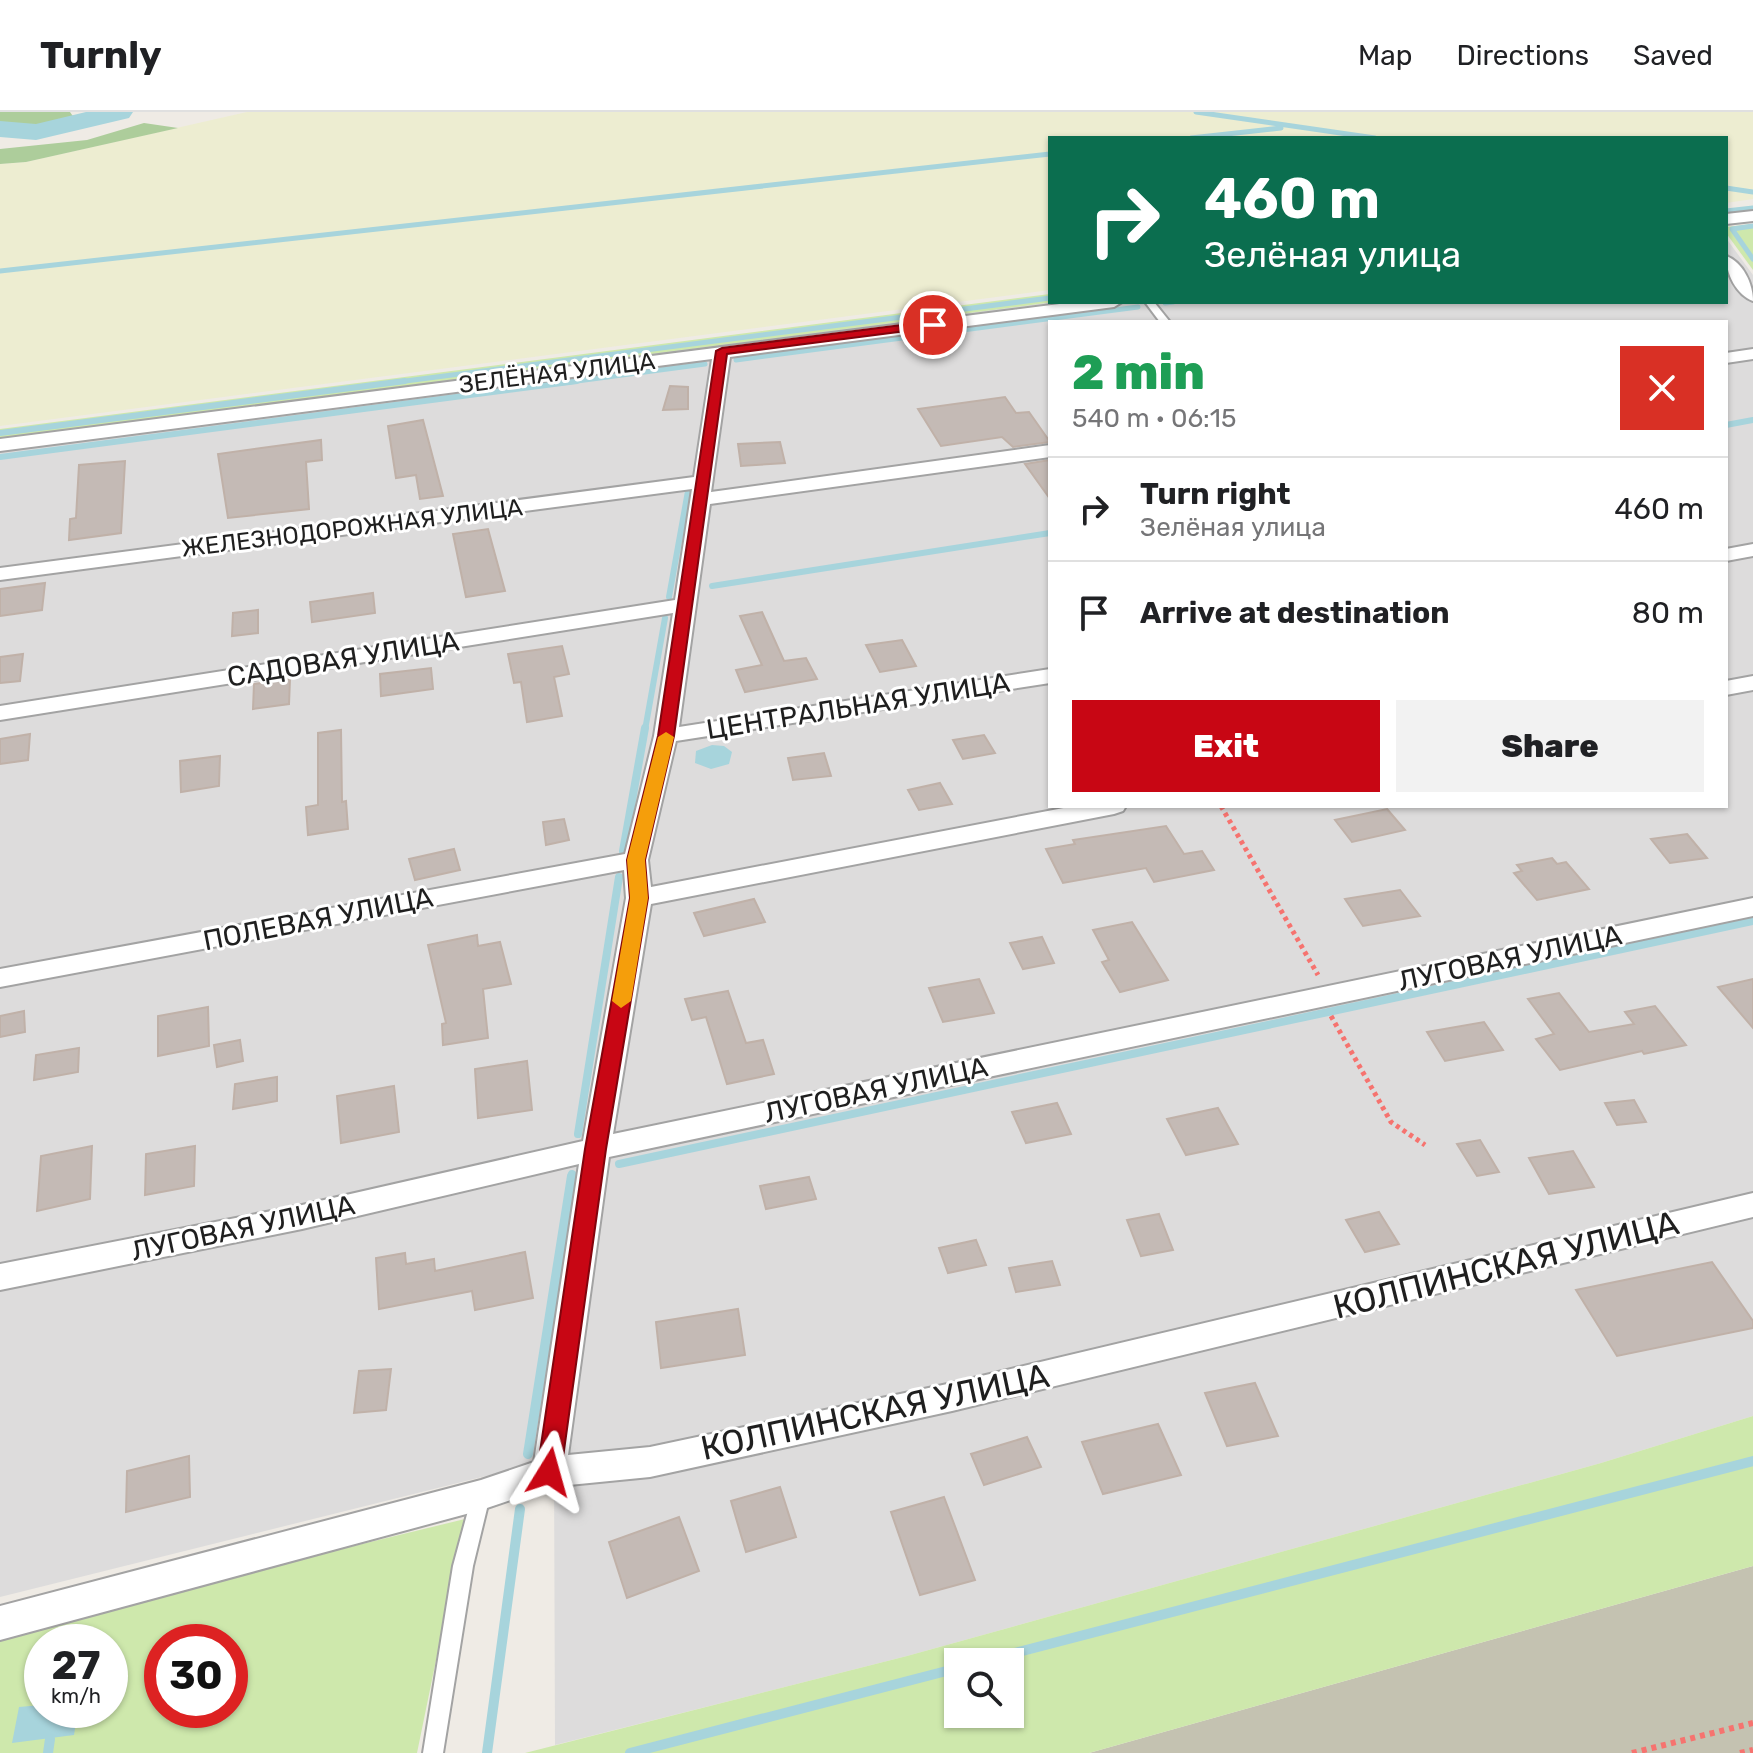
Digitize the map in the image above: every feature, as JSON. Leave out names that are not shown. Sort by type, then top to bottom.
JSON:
[{"type":"street","points":[[1728,219],[1753,216]]},
{"type":"street","points":[[1728,264],[1753,296]]},
{"type":"street","name":"ЗЕЛЁНАЯ УЛИЦА","points":[[0,445],[1098,304]]},
{"type":"street","points":[[549,1472],[596,1149],[639,898],[636,860],[666,736],[722,351]]},
{"type":"street","points":[[1728,358],[1753,354]]},
{"type":"street","name":"ЖЕЛЕЗНОДОРОЖНАЯ УЛИЦА","points":[[0,574],[1048,451]]},
{"type":"street","points":[[1728,555],[1753,550]]},
{"type":"street","name":"САДОВАЯ УЛИЦА","points":[[0,713],[686,605]]},
{"type":"street","name":"ЦЕНТРАЛЬНАЯ УЛИЦА","points":[[666,736],[1048,676]]},
{"type":"street","points":[[1728,688],[1753,683]]},
{"type":"street","points":[[639,898],[1104,808]]},
{"type":"street","name":"ПОЛЕВАЯ УЛИЦА","points":[[0,978],[636,860]]},
{"type":"street","name":"ЛУГОВАЯ УЛИЦА","points":[[0,1277],[302,1217],[596,1149],[1330,1006],[1753,907]]},
{"type":"street","name":"КОЛПИНСКАЯ УЛИЦА","points":[[0,1623],[481,1495],[549,1472],[650,1462],[952,1397],[1753,1205]]},
{"type":"lane","points":[[1151,304],[1163,320]]},
{"type":"lane","points":[[433,1753],[463,1566],[481,1495]]},
{"type":"path","points":[[1222,808],[1391,1122],[1425,1145]]},
{"type":"path","points":[[1632,1753],[1753,1723]]},
{"type":"path","points":[[1740,1753],[1753,1750]]},
{"type":"shaded area","points":[[1728,241],[1753,275],[1753,1416],[1601,1463],[907,1656],[555,1745],[554,1459],[0,1597],[0,430],[1048,302],[1728,304]]},
{"type":"shaded area","points":[[1753,1566],[1753,1753],[1089,1753]]},
{"type":"green space","points":[[0,112],[70,112],[77,122],[36,132],[3,131],[0,129]]},
{"type":"green space","points":[[247,112],[1753,112],[1753,199],[1728,203],[1728,136],[1048,136],[1048,290],[0,426],[0,164],[26,162]]},
{"type":"green space","points":[[144,123],[178,128],[26,162],[0,164],[0,149],[87,140]]},
{"type":"green space","points":[[1753,224],[1753,270],[1728,236],[1728,227]]},
{"type":"green space","points":[[1048,294],[1048,303],[0,438],[0,429]]},
{"type":"green space","points":[[1753,1416],[1753,1566],[1089,1753],[525,1753],[907,1656],[1601,1463]]},
{"type":"green space","points":[[465,1519],[417,1753],[0,1753],[0,1632],[24,1626],[24,1728],[128,1728],[128,1624],[33,1624]]},
{"type":"water","points":[[712,745],[724,746],[732,752],[729,764],[711,769],[695,763],[696,751]]},
{"type":"water","points":[[19,1707],[24,1707],[24,1728],[75,1728],[74,1735],[12,1743]]},
{"type":"building","points":[[670,386],[688,387],[688,409],[663,410]]},
{"type":"building","points":[[1005,397],[1016,413],[1029,412],[1048,442],[1013,447],[1002,437],[941,446],[918,409]]},
{"type":"building","points":[[423,420],[443,496],[420,499],[416,475],[396,478],[388,426]]},
{"type":"building","points":[[321,440],[322,460],[306,462],[309,509],[228,518],[218,454]]},
{"type":"building","points":[[780,442],[785,463],[741,466],[738,444]]},
{"type":"building","points":[[1048,460],[1048,496],[1025,464]]},
{"type":"building","points":[[125,461],[121,533],[69,540],[70,519],[76,518],[79,465]]},
{"type":"building","points":[[488,529],[505,591],[466,597],[453,534]]},
{"type":"building","points":[[45,583],[42,610],[0,616],[0,589]]},
{"type":"building","points":[[373,593],[375,613],[312,622],[310,602]]},
{"type":"building","points":[[258,610],[258,633],[232,636],[233,613]]},
{"type":"building","points":[[762,612],[784,661],[806,658],[817,679],[745,692],[736,670],[762,665],[740,616]]},
{"type":"building","points":[[902,640],[916,666],[880,672],[866,645]]},
{"type":"building","points":[[562,646],[569,674],[554,677],[562,716],[527,722],[521,682],[514,683],[508,654]]},
{"type":"building","points":[[23,654],[20,681],[0,683],[0,657]]},
{"type":"building","points":[[431,668],[433,689],[381,696],[380,674]]},
{"type":"building","points":[[290,679],[289,704],[253,709],[254,684]]},
{"type":"building","points":[[341,730],[342,802],[346,801],[348,829],[308,835],[306,807],[318,805],[318,733]]},
{"type":"building","points":[[30,734],[28,760],[0,764],[0,739]]},
{"type":"building","points":[[984,735],[995,753],[963,759],[953,740]]},
{"type":"building","points":[[824,753],[831,776],[793,780],[788,758]]},
{"type":"building","points":[[220,756],[219,786],[181,792],[180,761]]},
{"type":"building","points":[[940,783],[952,804],[919,810],[908,790]]},
{"type":"building","points":[[1387,809],[1405,830],[1352,842],[1335,820]]},
{"type":"building","points":[[564,819],[569,840],[546,845],[543,822]]},
{"type":"building","points":[[1166,826],[1184,854],[1202,851],[1214,870],[1154,882],[1146,868],[1063,883],[1046,849],[1075,844],[1073,840]]},
{"type":"building","points":[[1687,834],[1707,858],[1670,863],[1651,839]]},
{"type":"building","points":[[454,849],[460,870],[415,880],[409,859]]},
{"type":"building","points":[[1552,858],[1557,864],[1566,862],[1589,889],[1537,900],[1514,873],[1522,871],[1517,865]]},
{"type":"building","points":[[1400,890],[1420,916],[1363,926],[1345,899]]},
{"type":"building","points":[[754,899],[765,922],[704,936],[694,913]]},
{"type":"building","points":[[1132,922],[1168,980],[1120,992],[1102,962],[1109,960],[1093,930]]},
{"type":"building","points":[[477,935],[478,946],[500,942],[511,984],[483,989],[488,1038],[443,1045],[442,1024],[446,1023],[428,945]]},
{"type":"building","points":[[1042,937],[1054,963],[1023,969],[1010,943]]},
{"type":"building","points":[[979,979],[994,1013],[943,1022],[929,988]]},
{"type":"building","points":[[1753,979],[1753,1028],[1718,987]]},
{"type":"building","points":[[728,991],[746,1043],[763,1040],[774,1074],[727,1084],[706,1017],[692,1020],[685,999]]},
{"type":"building","points":[[1559,993],[1589,1032],[1634,1024],[1625,1012],[1655,1006],[1686,1045],[1644,1054],[1642,1051],[1560,1070],[1536,1039],[1554,1034],[1528,999]]},
{"type":"building","points":[[208,1007],[209,1046],[158,1056],[158,1016]]},
{"type":"building","points":[[24,1011],[25,1032],[0,1037],[0,1016]]},
{"type":"building","points":[[1484,1022],[1503,1050],[1445,1061],[1427,1032]]},
{"type":"building","points":[[240,1040],[243,1061],[217,1067],[214,1045]]},
{"type":"building","points":[[79,1048],[78,1072],[34,1080],[36,1055]]},
{"type":"building","points":[[527,1061],[532,1110],[478,1118],[475,1069]]},
{"type":"building","points":[[277,1077],[277,1101],[233,1109],[235,1084]]},
{"type":"building","points":[[394,1086],[399,1132],[341,1143],[337,1096]]},
{"type":"building","points":[[1634,1100],[1646,1122],[1617,1125],[1605,1103]]},
{"type":"building","points":[[1057,1103],[1071,1134],[1026,1143],[1012,1112]]},
{"type":"building","points":[[1218,1108],[1238,1144],[1186,1155],[1167,1119]]},
{"type":"building","points":[[1480,1140],[1499,1172],[1477,1176],[1457,1144]]},
{"type":"building","points":[[92,1146],[90,1199],[37,1211],[41,1156]]},
{"type":"building","points":[[195,1146],[194,1186],[145,1195],[146,1154]]},
{"type":"building","points":[[1573,1151],[1594,1187],[1549,1194],[1529,1158]]},
{"type":"building","points":[[809,1177],[816,1199],[766,1209],[760,1186]]},
{"type":"building","points":[[1379,1212],[1399,1244],[1365,1252],[1346,1220]]},
{"type":"building","points":[[1159,1214],[1173,1250],[1141,1256],[1127,1220]]},
{"type":"building","points":[[976,1240],[986,1265],[948,1273],[939,1248]]},
{"type":"building","points":[[525,1252],[533,1298],[475,1310],[472,1291],[379,1309],[376,1258],[405,1253],[406,1264],[434,1259],[435,1271]]},
{"type":"building","points":[[1052,1261],[1060,1285],[1016,1292],[1009,1268]]},
{"type":"building","points":[[1712,1262],[1753,1321],[1753,1328],[1617,1356],[1576,1290]]},
{"type":"building","points":[[738,1309],[745,1355],[661,1368],[656,1322]]},
{"type":"building","points":[[391,1369],[386,1410],[354,1413],[359,1371]]},
{"type":"building","points":[[1255,1383],[1278,1436],[1227,1446],[1205,1393]]},
{"type":"building","points":[[1158,1424],[1181,1475],[1103,1494],[1082,1442]]},
{"type":"building","points":[[1027,1437],[1041,1467],[984,1485],[971,1454]]},
{"type":"building","points":[[189,1456],[190,1497],[126,1512],[127,1471]]},
{"type":"building","points":[[780,1487],[796,1537],[746,1552],[731,1501]]},
{"type":"building","points":[[944,1497],[975,1580],[920,1595],[891,1512]]},
{"type":"building","points":[[679,1517],[699,1571],[627,1598],[609,1542]]},
{"type":"waterway","points":[[0,129],[36,132],[120,112]]},
{"type":"waterway","points":[[1196,112],[1361,136]]},
{"type":"waterway","points":[[1209,136],[1281,128]]},
{"type":"waterway","points":[[0,271],[1048,154]]},
{"type":"waterway","points":[[1728,188],[1753,192]]},
{"type":"waterway","points":[[1728,211],[1753,208]]},
{"type":"waterway","points":[[1753,226],[1732,229],[1753,259]]},
{"type":"waterway","points":[[390,383],[1048,298]]},
{"type":"waterway","points":[[736,360],[1138,307]]},
{"type":"waterway","points":[[562,383],[705,364]]},
{"type":"waterway","points":[[0,433],[405,381]]},
{"type":"waterway","points":[[0,457],[577,381]]},
{"type":"waterway","points":[[1728,425],[1753,420]]},
{"type":"waterway","points":[[669,597],[688,491]]},
{"type":"waterway","points":[[712,586],[1048,533]]},
{"type":"waterway","points":[[645,730],[665,618]]},
{"type":"waterway","points":[[623,851],[645,728]]},
{"type":"waterway","points":[[578,1134],[619,877]]},
{"type":"waterway","points":[[619,1164],[1753,921]]},
{"type":"waterway","points":[[571,1178],[572,1174]]},
{"type":"waterway","points":[[528,1454],[572,1176]]},
{"type":"waterway","points":[[1024,1651],[1753,1461]]},
{"type":"waterway","points":[[487,1753],[520,1509]]},
{"type":"waterway","points":[[630,1753],[944,1672]]},
{"type":"waterway","points":[[48,1753],[50,1739]]},
{"type":"slow traffic","points":[[621,1001],[639,898],[636,860],[666,737]]},
{"type":"route","points":[[549,1472],[596,1149],[639,898],[636,860],[666,736],[722,351],[933,325]]}]
